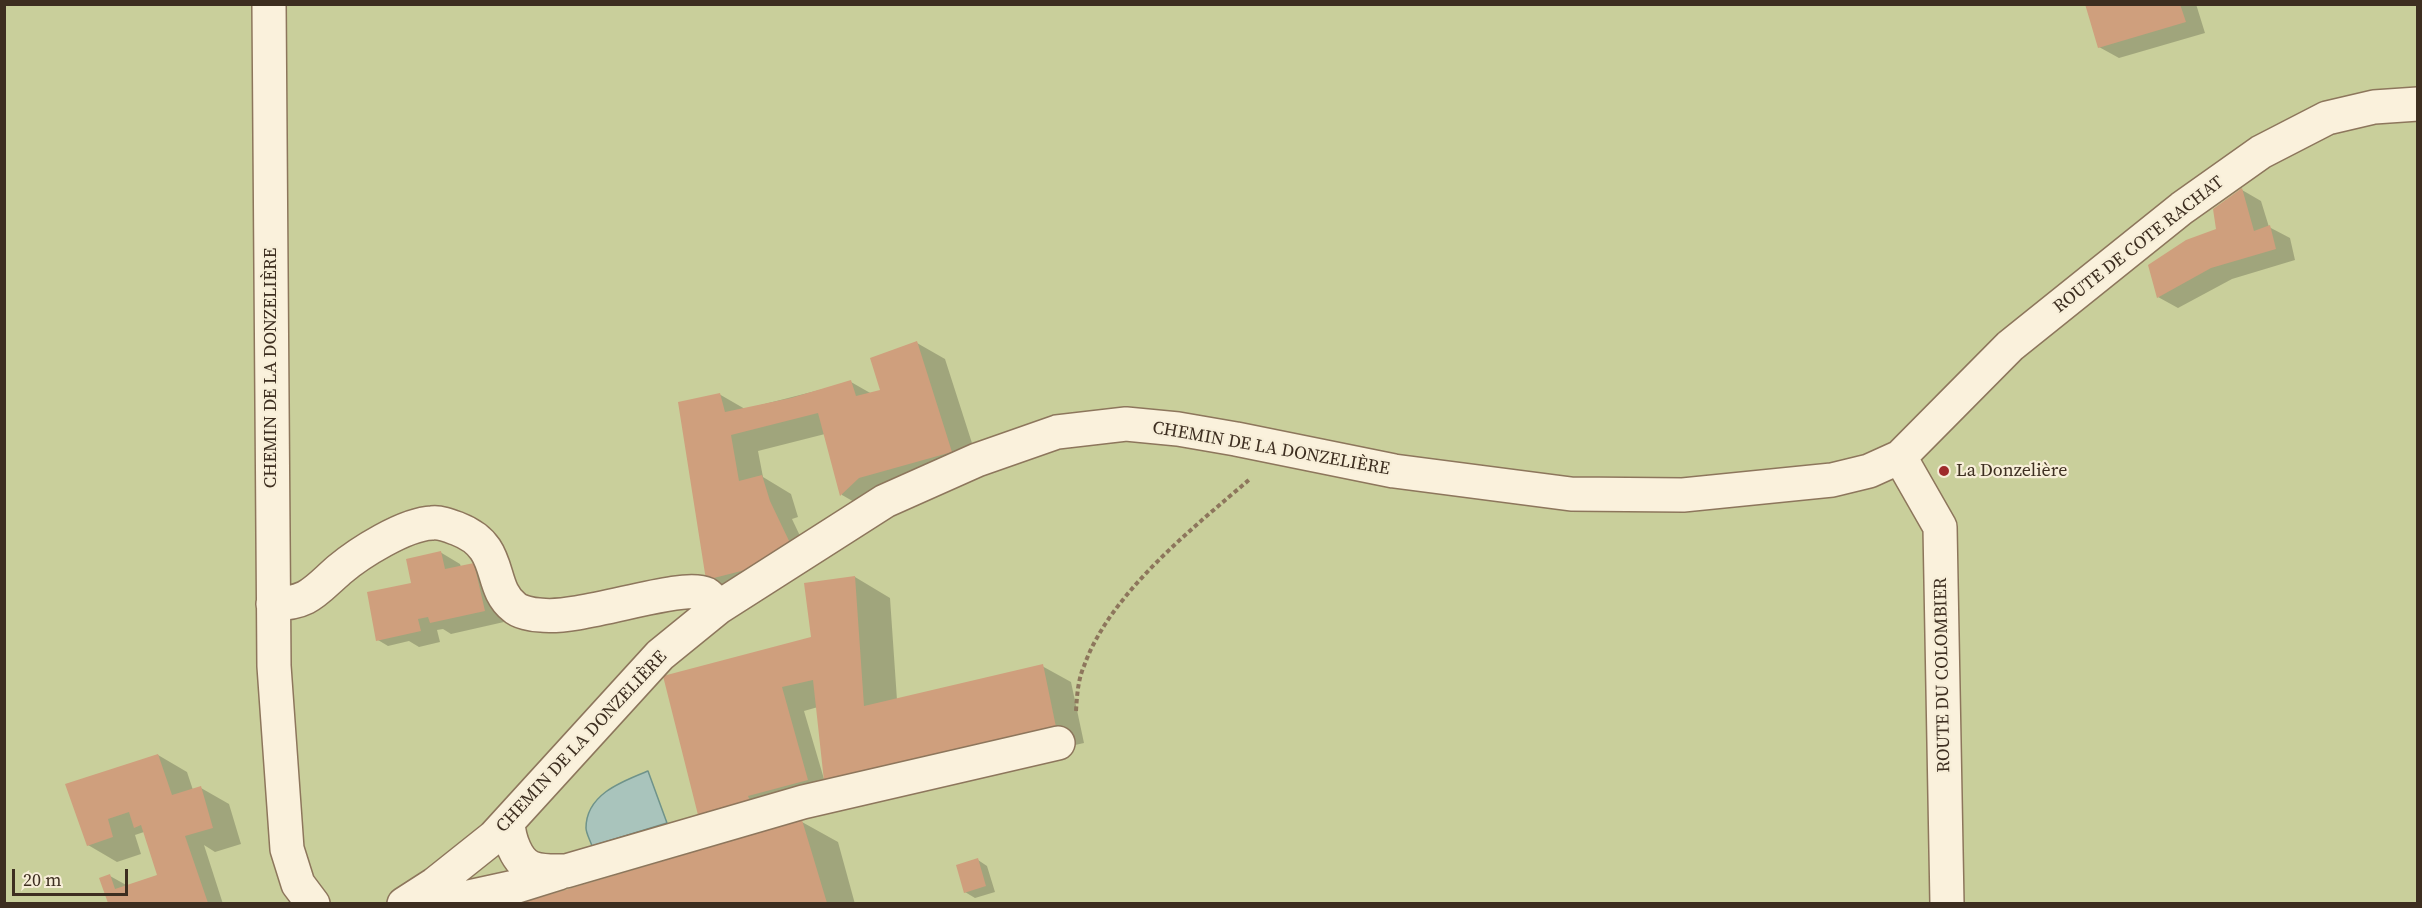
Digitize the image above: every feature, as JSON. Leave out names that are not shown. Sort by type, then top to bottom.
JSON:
[{"type":"street","name":"CHEMIN DE LA DONZELIÈRE","points":[[269,4],[274,666],[287,849],[298,884],[313,903]]},
{"type":"street","name":"ROUTE DE COTE RACHAT","points":[[1900,457],[2010,346],[2182,208],[2261,152],[2327,118],[2374,107],[2418,104]]},
{"type":"street","name":"CHEMIN DE LA DONZELIÈRE","points":[[404,903],[435,885],[494,837],[660,655],[719,607],[885,501],[977,460],[1056,432],[1126,424],[1178,429],[1268,444],[1395,471],[1571,494],[1683,495],[1832,480],[1869,471],[1900,457]]},
{"type":"street","name":"ROUTE DU COLOMBIER","points":[[1900,457],[1940,527],[1947,903]]},
{"type":"street","points":[[273,604],[292,604],[304,600],[325,586],[339,571],[361,555],[414,526],[432,522],[464,531],[485,546],[504,595],[515,609],[540,615],[587,613],[693,591],[706,594],[719,607]]},
{"type":"street","points":[[436,903],[514,887],[803,802],[1058,743]]},
{"type":"street","points":[[508,823],[509,838],[517,853],[530,867],[547,871],[566,871]]},
{"type":"path","points":[[1058,743],[1069,736],[1073,727],[1083,666],[1105,624],[1123,599],[1143,578],[1180,541],[1251,478],[1263,463],[1268,444]]},
{"type":"green space","points":[[5,5],[2417,5],[2417,903],[5,903]]},
{"type":"water","points":[[648,771],[667,823],[592,846],[586,828],[592,806],[617,784]]},
{"type":"building","points":[[2085,4],[2180,4],[2186,22],[2098,48]]},
{"type":"building","points":[[2242,188],[2254,231],[2270,225],[2276,249],[2211,268],[2157,298],[2148,265],[2186,240],[2216,229],[2213,209]]},
{"type":"building","points":[[917,341],[952,452],[859,478],[840,496],[818,413],[731,435],[739,481],[762,475],[770,501],[791,545],[753,568],[706,580],[678,402],[720,393],[725,412],[791,398],[851,380],[856,396],[880,390],[870,358]]},
{"type":"building","points":[[441,551],[445,569],[474,563],[485,611],[430,623],[428,617],[418,619],[421,631],[376,641],[367,592],[411,583],[406,559]]},
{"type":"building","points":[[855,576],[864,706],[1043,664],[1056,727],[824,781],[813,680],[782,687],[808,780],[748,796],[750,801],[698,815],[663,676],[811,637],[804,583]]},
{"type":"building","points":[[158,754],[172,795],[201,786],[213,828],[185,836],[208,903],[108,903],[99,878],[110,874],[115,889],[157,875],[141,825],[134,828],[129,812],[108,819],[113,837],[87,846],[65,784]]},
{"type":"building","points":[[802,820],[827,903],[521,903]]},
{"type":"building","points":[[978,858],[986,886],[964,893],[956,865]]},
{"type":"place","name":"La Donzelière","points":[[1944,471]]}]
